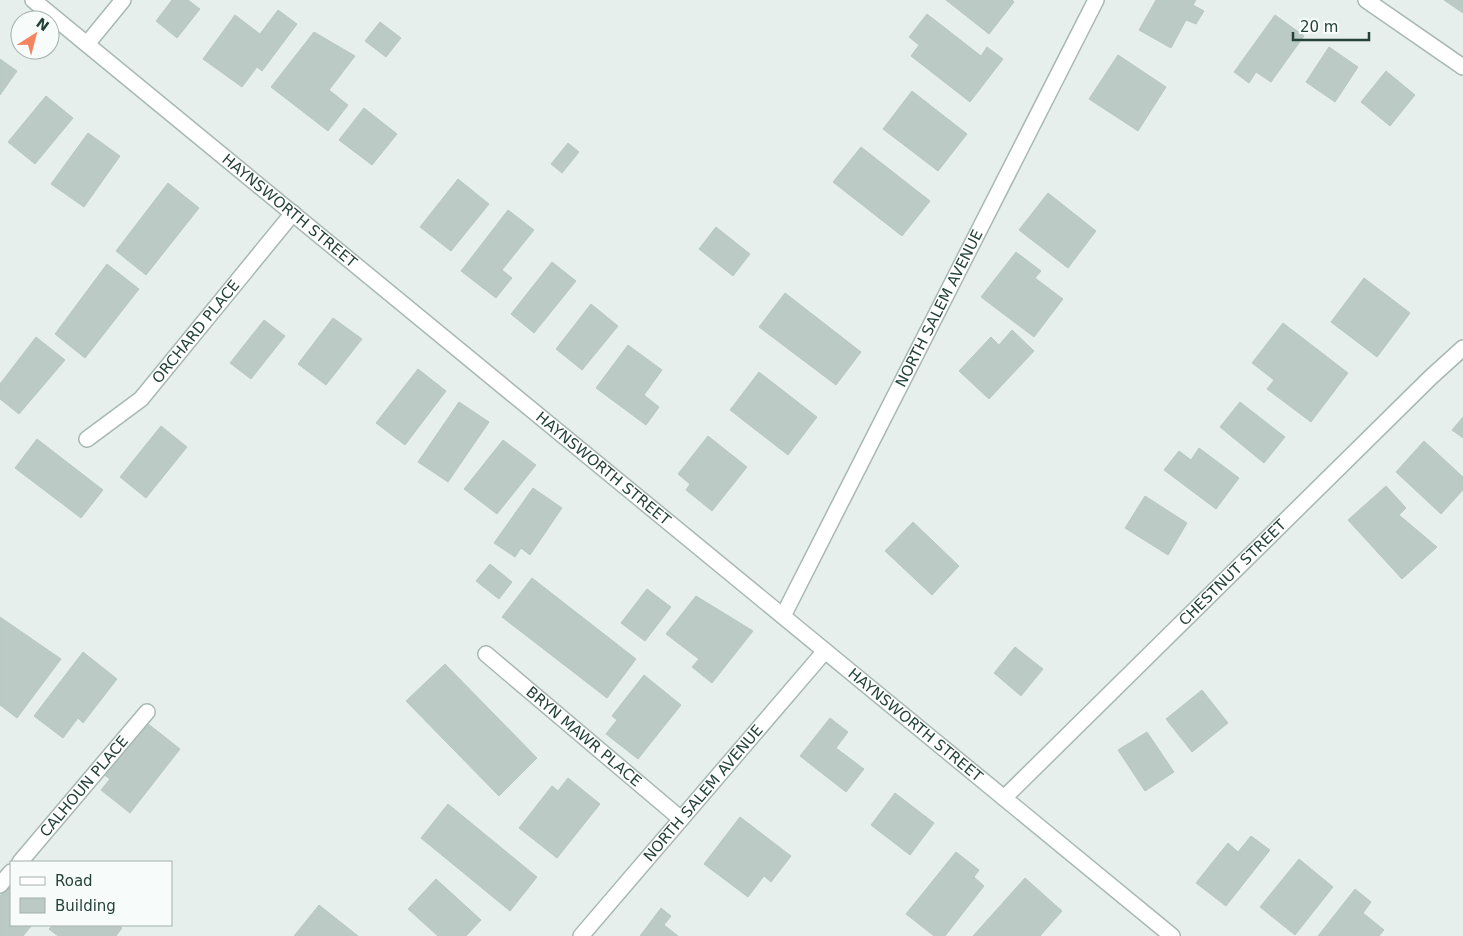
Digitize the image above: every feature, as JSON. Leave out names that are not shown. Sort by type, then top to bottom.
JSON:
[{"type":"street","name":"HAYNSWORTH STREET","points":[[33,0],[1172,936]]},
{"type":"street","points":[[87,44],[123,0]]},
{"type":"street","name":"NORTH SALEM AVENUE","points":[[783,616],[1096,0]]},
{"type":"street","points":[[1366,0],[1463,67]]},
{"type":"street","name":"ORCHARD PLACE","points":[[87,439],[141,399],[293,213]]},
{"type":"street","name":"CHESTNUT STREET","points":[[1004,798],[1431,377],[1463,348]]},
{"type":"street","name":"NORTH SALEM AVENUE","points":[[580,936],[826,651]]},
{"type":"street","name":"BRYN MAWR PLACE","points":[[486,654],[681,819]]},
{"type":"street","name":"CALHOUN PLACE","points":[[21,861],[147,712]]},
{"type":"street","points":[[0,885],[10,873]]},
{"type":"building","points":[[172,0],[188,0],[200,9],[177,38],[156,21]]},
{"type":"building","points":[[946,0],[1012,0],[1014,2],[989,34]]},
{"type":"building","points":[[1156,0],[1196,0],[1193,5],[1204,11],[1196,24],[1186,20],[1171,48],[1139,30]]},
{"type":"building","points":[[1444,0],[1463,0],[1463,13]]},
{"type":"building","points":[[278,10],[297,24],[262,71],[257,67],[242,87],[203,59],[235,15],[260,34]]},
{"type":"building","points":[[927,14],[981,56],[987,47],[1003,59],[970,102],[911,56],[919,45],[909,37]]},
{"type":"building","points":[[1275,15],[1304,36],[1271,82],[1256,72],[1249,83],[1234,72]]},
{"type":"building","points":[[380,22],[401,38],[386,57],[365,41]]},
{"type":"building","points":[[314,32],[355,56],[329,90],[348,105],[328,131],[271,87]]},
{"type":"building","points":[[1329,47],[1358,67],[1335,102],[1306,82]]},
{"type":"building","points":[[1118,55],[1166,87],[1138,131],[1089,99]]},
{"type":"building","points":[[0,59],[17,71],[0,95]]},
{"type":"building","points":[[1386,71],[1415,95],[1390,126],[1361,102]]},
{"type":"building","points":[[912,91],[967,134],[938,171],[883,129]]},
{"type":"building","points":[[46,96],[73,118],[35,164],[8,142]]},
{"type":"building","points":[[364,108],[397,134],[372,165],[339,140]]},
{"type":"building","points":[[88,133],[120,156],[84,207],[51,184]]},
{"type":"building","points":[[568,143],[579,152],[562,173],[551,164]]},
{"type":"building","points":[[861,147],[930,201],[902,236],[833,182]]},
{"type":"building","points":[[458,179],[489,204],[451,251],[420,227]]},
{"type":"building","points":[[168,183],[199,208],[146,275],[116,251]]},
{"type":"building","points":[[1048,193],[1096,231],[1068,268],[1019,230]]},
{"type":"building","points":[[508,210],[534,230],[502,270],[512,278],[496,298],[461,271]]},
{"type":"building","points":[[716,227],[750,254],[733,276],[699,249]]},
{"type":"building","points":[[1016,252],[1041,271],[1035,278],[1063,299],[1034,337],[981,297]]},
{"type":"building","points":[[552,262],[576,281],[534,333],[511,314]]},
{"type":"building","points":[[107,264],[139,289],[85,358],[55,334]]},
{"type":"building","points":[[1364,278],[1410,313],[1377,357],[1331,322]]},
{"type":"building","points":[[785,293],[861,352],[836,385],[759,327]]},
{"type":"building","points":[[591,304],[618,326],[582,370],[556,349]]},
{"type":"building","points":[[333,318],[362,339],[326,385],[298,364]]},
{"type":"building","points":[[264,320],[285,336],[251,379],[230,363]]},
{"type":"building","points":[[1283,323],[1348,373],[1311,422],[1267,389],[1274,380],[1252,363]]},
{"type":"building","points":[[1012,330],[1034,351],[989,399],[959,371],[991,337],[999,345]]},
{"type":"building","points":[[36,337],[65,360],[19,414],[0,399],[0,384]]},
{"type":"building","points":[[628,345],[662,370],[644,395],[659,407],[646,425],[596,388]]},
{"type":"building","points":[[418,369],[446,391],[405,445],[376,423]]},
{"type":"building","points":[[759,372],[817,417],[788,455],[730,410]]},
{"type":"building","points":[[459,402],[489,422],[448,482],[418,462]]},
{"type":"building","points":[[1240,402],[1285,437],[1264,463],[1220,427]]},
{"type":"building","points":[[1463,417],[1463,438],[1452,430]]},
{"type":"building","points":[[161,426],[187,447],[146,498],[120,477]]},
{"type":"building","points":[[708,436],[747,467],[712,511],[686,490],[690,484],[678,474]]},
{"type":"building","points":[[37,439],[103,490],[81,518],[15,468]]},
{"type":"building","points":[[503,440],[536,465],[497,514],[464,489]]},
{"type":"building","points":[[1424,441],[1463,477],[1463,490],[1441,514],[1396,472]]},
{"type":"building","points":[[1199,448],[1239,478],[1216,509],[1164,470],[1179,451],[1191,460]]},
{"type":"building","points":[[1386,486],[1406,508],[1399,515],[1437,547],[1402,579],[1348,520]]},
{"type":"building","points":[[533,488],[562,508],[530,555],[521,548],[515,557],[494,543]]},
{"type":"building","points":[[1145,496],[1187,523],[1168,555],[1125,528]]},
{"type":"building","points":[[913,522],[959,566],[932,595],[885,551]]},
{"type":"building","points":[[490,564],[512,582],[499,599],[476,581]]},
{"type":"building","points":[[532,578],[636,659],[607,698],[502,617]]},
{"type":"building","points":[[647,589],[671,607],[645,641],[621,623]]},
{"type":"building","points":[[696,596],[753,631],[712,683],[692,667],[699,659],[666,634]]},
{"type":"building","points":[[0,617],[61,659],[17,718],[0,705]]},
{"type":"building","points":[[1015,647],[1043,669],[1021,696],[994,673]]},
{"type":"building","points":[[83,652],[117,679],[83,723],[78,718],[63,738],[34,716]]},
{"type":"building","points":[[445,664],[537,758],[499,796],[406,701]]},
{"type":"building","points":[[644,675],[681,705],[638,759],[606,734],[617,720],[612,716]]},
{"type":"building","points":[[1202,690],[1228,723],[1192,752],[1166,719]]},
{"type":"building","points":[[830,718],[848,732],[836,748],[864,769],[846,792],[800,756]]},
{"type":"building","points":[[142,719],[180,749],[130,813],[101,790],[110,779],[100,772]]},
{"type":"building","points":[[1147,732],[1174,772],[1145,791],[1118,750]]},
{"type":"building","points":[[568,778],[600,804],[557,858],[519,828],[552,786],[558,791]]},
{"type":"building","points":[[895,793],[934,823],[910,855],[871,825]]},
{"type":"building","points":[[448,804],[537,877],[510,911],[421,838]]},
{"type":"building","points":[[740,817],[791,856],[771,882],[764,876],[748,897],[704,864]]},
{"type":"building","points":[[1251,836],[1270,850],[1226,906],[1196,883],[1228,843],[1238,852]]},
{"type":"building","points":[[956,852],[979,870],[974,877],[984,886],[945,936],[934,936],[906,914]]},
{"type":"building","points":[[1299,859],[1333,887],[1295,935],[1260,907]]},
{"type":"building","points":[[1025,878],[1062,911],[1040,936],[973,936]]},
{"type":"building","points":[[436,879],[481,920],[466,936],[438,936],[408,909]]},
{"type":"building","points":[[10,883],[10,926],[31,926],[23,936],[0,936],[0,896]]},
{"type":"building","points":[[1355,889],[1371,902],[1363,913],[1384,930],[1379,936],[1318,936]]},
{"type":"building","points":[[319,905],[358,936],[294,936]]},
{"type":"building","points":[[661,908],[671,916],[664,925],[678,936],[640,936]]},
{"type":"building","points":[[52,926],[119,926],[122,928],[116,936],[58,936],[49,929]]}]
